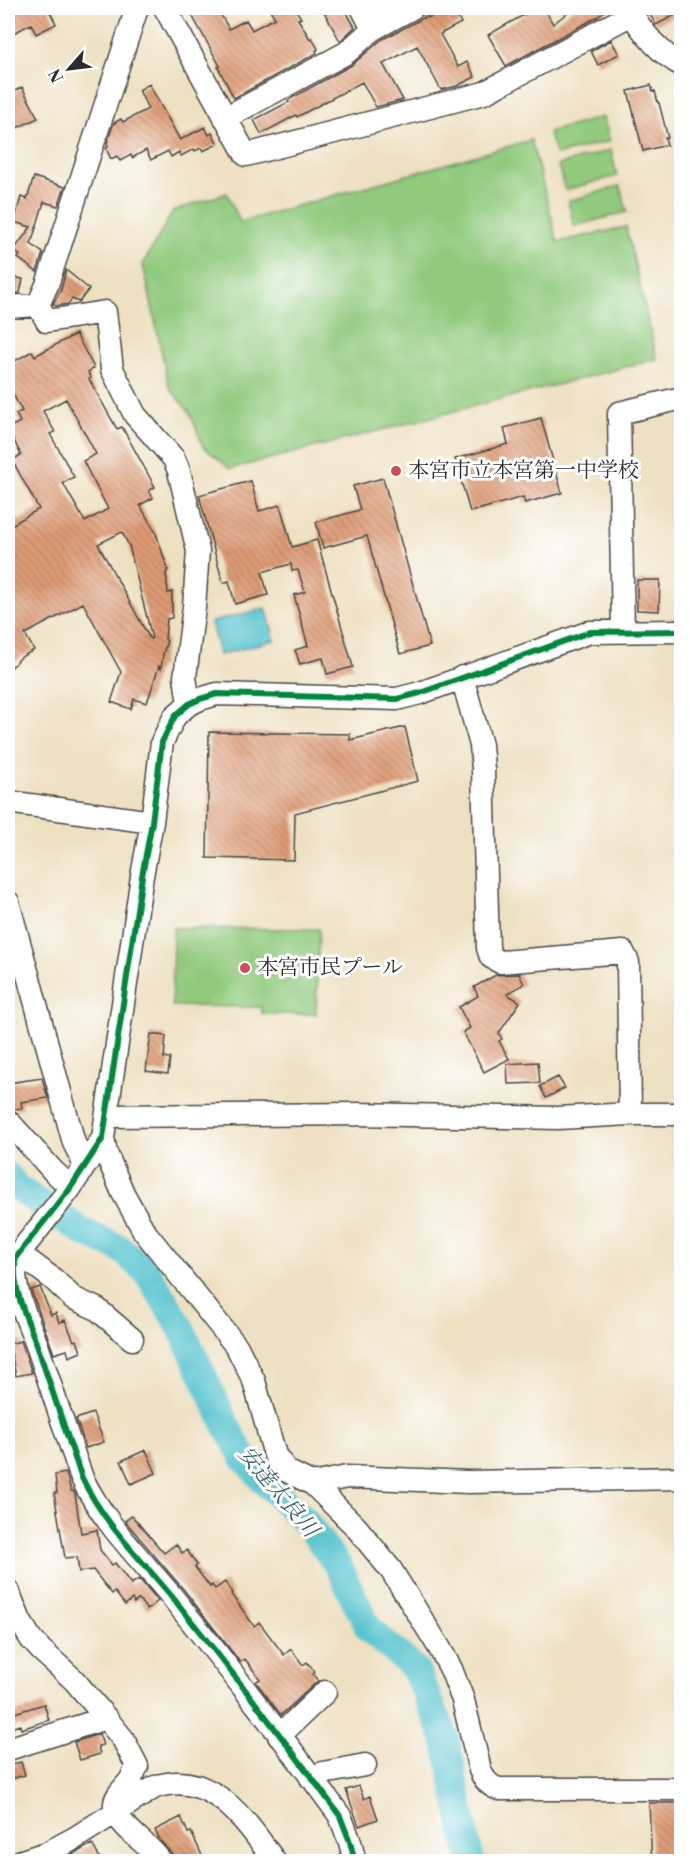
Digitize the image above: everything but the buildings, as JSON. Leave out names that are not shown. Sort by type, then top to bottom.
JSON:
[{"type":"street","points":[[38,305],[47,285],[137,8]]},
{"type":"street","points":[[165,8],[246,155],[484,93],[630,11],[651,41],[681,65]]},
{"type":"street","points":[[362,8],[373,29]]},
{"type":"street","points":[[225,118],[346,53],[373,29],[412,8]]},
{"type":"street","points":[[8,307],[38,305]]},
{"type":"street","points":[[38,305],[47,321],[105,312],[112,369],[135,415],[174,459],[179,471],[198,551],[194,608],[185,677],[189,704]]},
{"type":"street","points":[[623,632],[619,413],[681,398]]},
{"type":"street","points":[[355,1862],[340,1816],[173,1598],[107,1520],[91,1497],[19,1296],[15,1265],[18,1255],[70,1189],[103,1138],[152,822],[162,742],[175,716],[189,704],[217,694],[397,699],[420,693],[590,632],[681,631]]},
{"type":"street","points":[[462,677],[481,745],[488,948],[491,957],[500,962],[623,952],[627,962],[630,1114]]},
{"type":"street","points":[[8,802],[152,822]]},
{"type":"street","points":[[8,902],[74,1143],[85,1165]]},
{"type":"street","points":[[108,1116],[357,1114],[558,1118],[681,1114]]},
{"type":"street","points":[[10,1123],[70,1189]]},
{"type":"street","points":[[103,1138],[106,1153],[123,1193],[144,1231],[237,1347],[254,1380],[275,1455],[287,1471],[313,1484],[356,1527],[391,1570],[439,1647],[451,1669],[463,1700],[484,1779],[499,1789],[681,1789]]},
{"type":"street","points":[[18,1255],[53,1279],[73,1298],[97,1309],[132,1339]]},
{"type":"street","points":[[313,1484],[347,1477],[468,1482],[681,1478]]},
{"type":"street","points":[[8,1591],[31,1639],[74,1680],[131,1752],[136,1766],[130,1780],[114,1803],[116,1812],[124,1825],[146,1843],[162,1862]]},
{"type":"street","points":[[279,1736],[325,1692]]},
{"type":"street","points":[[8,1749],[106,1718]]},
{"type":"street","points":[[311,1778],[323,1773],[365,1765]]},
{"type":"street","points":[[19,1862],[47,1853],[75,1838],[142,1793],[164,1784],[181,1782],[202,1786],[239,1815],[275,1862]]},
{"type":"green space","points":[[603,117],[610,141],[556,155],[548,132]]},
{"type":"green space","points":[[531,140],[558,242],[626,227],[657,359],[230,469],[203,446],[190,413],[169,387],[143,264],[173,211],[227,193],[240,222]]},
{"type":"green space","points":[[611,150],[617,176],[565,190],[558,165]]},
{"type":"green space","points":[[620,186],[627,212],[574,226],[568,201]]},
{"type":"green space","name":"本宮市民プール","points":[[173,928],[319,929],[316,1014],[262,1014],[261,1007],[172,1006]]},
{"type":"water","points":[[266,608],[275,640],[219,655],[211,622]]},
{"type":"waterway","name":"安達太良川","points":[[8,1176],[16,1187],[83,1232],[120,1248],[147,1272],[180,1326],[244,1458],[306,1522],[339,1567],[369,1629],[415,1669],[445,1737],[471,1862]]},
{"type":"cycle path","points":[[355,1862],[340,1816],[237,1679],[112,1526],[91,1495],[82,1478],[18,1293],[16,1257],[69,1190],[103,1138],[152,822],[162,742],[175,716],[189,704],[217,694],[397,699],[420,693],[590,632],[682,631]]},
{"type":"place","name":"本宮市立本宮第一中学校","points":[[396,471]]},
{"type":"place","name":"本宮市民プール","points":[[245,968]]}]
